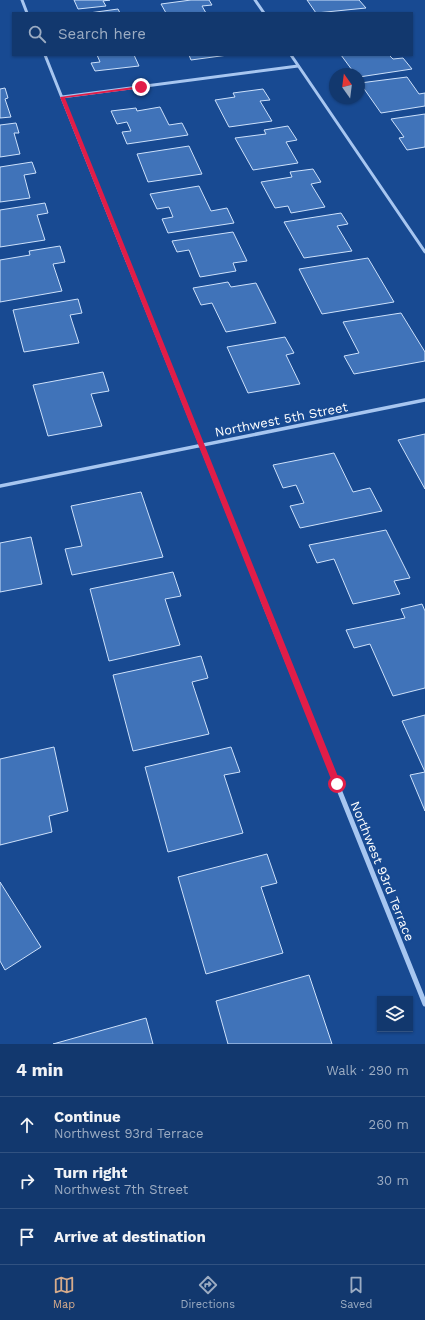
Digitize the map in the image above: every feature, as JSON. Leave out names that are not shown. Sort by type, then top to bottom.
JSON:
[{"type":"street","points":[[22,0],[27,12]]},
{"type":"street","points":[[255,0],[263,12]]},
{"type":"street","name":"Northwest 93rd Terrace","points":[[45,56],[425,1004]]},
{"type":"street","points":[[292,56],[425,252]]},
{"type":"street","points":[[62,97],[298,66]]},
{"type":"street","name":"Northwest 5th Street","points":[[0,486],[425,400]]},
{"type":"building","points":[[74,0],[110,0],[103,1],[106,6],[78,9]]},
{"type":"building","points":[[191,0],[209,0],[212,5],[202,6],[205,12],[165,12],[161,4]]},
{"type":"building","points":[[307,0],[359,0],[366,8],[326,12],[315,12]]},
{"type":"building","points":[[118,9],[120,12],[96,12]]},
{"type":"building","points":[[97,56],[134,56],[139,66],[95,71],[91,63],[100,62]]},
{"type":"building","points":[[189,56],[221,56],[191,60]]},
{"type":"building","points":[[342,56],[390,56],[393,59],[403,58],[412,69],[365,76],[365,68],[351,68]]},
{"type":"building","points":[[407,77],[419,94],[425,93],[425,106],[381,113],[365,90],[365,82]]},
{"type":"building","points":[[5,88],[8,98],[5,99],[11,117],[0,118],[0,89]]},
{"type":"building","points":[[263,89],[270,100],[260,101],[272,121],[229,127],[215,100],[235,97],[233,93]]},
{"type":"building","points":[[160,107],[169,125],[182,123],[188,135],[127,144],[122,132],[131,131],[127,122],[117,124],[111,111],[136,108],[137,111]]},
{"type":"building","points":[[425,114],[425,147],[407,150],[399,138],[404,137],[391,119]]},
{"type":"building","points":[[16,123],[19,133],[14,133],[20,154],[0,157],[0,125]]},
{"type":"building","points":[[288,126],[297,140],[286,142],[298,163],[253,170],[235,138],[266,134],[264,130]]},
{"type":"building","points":[[189,146],[202,174],[148,182],[137,154]]},
{"type":"building","points":[[32,162],[36,173],[24,175],[30,198],[0,202],[0,167]]},
{"type":"building","points":[[313,169],[321,182],[311,184],[325,207],[291,213],[288,206],[275,208],[261,182],[292,177],[290,172]]},
{"type":"building","points":[[199,186],[211,211],[227,208],[234,223],[168,233],[162,219],[173,217],[169,207],[157,209],[150,194]]},
{"type":"building","points":[[45,203],[48,213],[37,215],[45,240],[0,247],[0,210]]},
{"type":"building","points":[[341,213],[348,224],[337,226],[352,251],[304,258],[284,222]]},
{"type":"building","points":[[233,232],[247,261],[233,263],[236,271],[200,277],[189,250],[177,252],[172,241]]},
{"type":"building","points":[[60,246],[65,262],[53,264],[62,291],[0,302],[0,260],[30,255],[29,251]]},
{"type":"building","points":[[368,258],[394,302],[322,314],[299,269]]},
{"type":"building","points":[[228,282],[231,287],[256,283],[276,323],[226,332],[212,303],[201,305],[193,288]]},
{"type":"building","points":[[78,299],[82,313],[70,315],[79,343],[24,352],[13,310]]},
{"type":"building","points":[[401,313],[425,352],[425,361],[354,374],[344,356],[359,353],[343,322]]},
{"type":"building","points":[[285,337],[294,353],[286,355],[300,384],[248,393],[227,347]]},
{"type":"building","points":[[103,372],[109,391],[91,394],[102,426],[48,436],[33,385]]},
{"type":"building","points":[[425,434],[425,489],[398,440]]},
{"type":"building","points":[[334,453],[353,492],[370,488],[382,511],[300,528],[290,506],[304,503],[296,485],[283,488],[273,465]]},
{"type":"building","points":[[141,492],[163,557],[72,575],[65,549],[82,546],[71,506]]},
{"type":"building","points":[[386,530],[410,578],[394,581],[400,594],[353,604],[334,559],[317,563],[309,545]]},
{"type":"building","points":[[31,537],[42,584],[0,592],[0,543]]},
{"type":"building","points":[[173,572],[181,596],[165,599],[180,645],[109,661],[90,589]]},
{"type":"building","points":[[422,604],[425,611],[425,688],[393,696],[370,644],[354,648],[346,630],[405,618],[401,609]]},
{"type":"building","points":[[201,656],[208,678],[192,682],[209,734],[133,751],[113,675]]},
{"type":"building","points":[[425,715],[425,772],[402,721]]},
{"type":"building","points":[[54,747],[68,811],[49,816],[52,832],[0,845],[0,759]]},
{"type":"building","points":[[231,747],[240,772],[224,775],[243,833],[168,852],[145,767]]},
{"type":"building","points":[[425,772],[425,811],[410,775]]},
{"type":"building","points":[[267,854],[277,883],[261,887],[283,953],[206,974],[178,877]]},
{"type":"building","points":[[0,882],[41,947],[5,970],[0,961]]},
{"type":"building","points":[[309,975],[332,1044],[228,1044],[216,1001]]},
{"type":"building","points":[[146,1018],[153,1044],[53,1044]]},
{"type":"route","points":[[141,87],[62,97],[337,784]]}]
